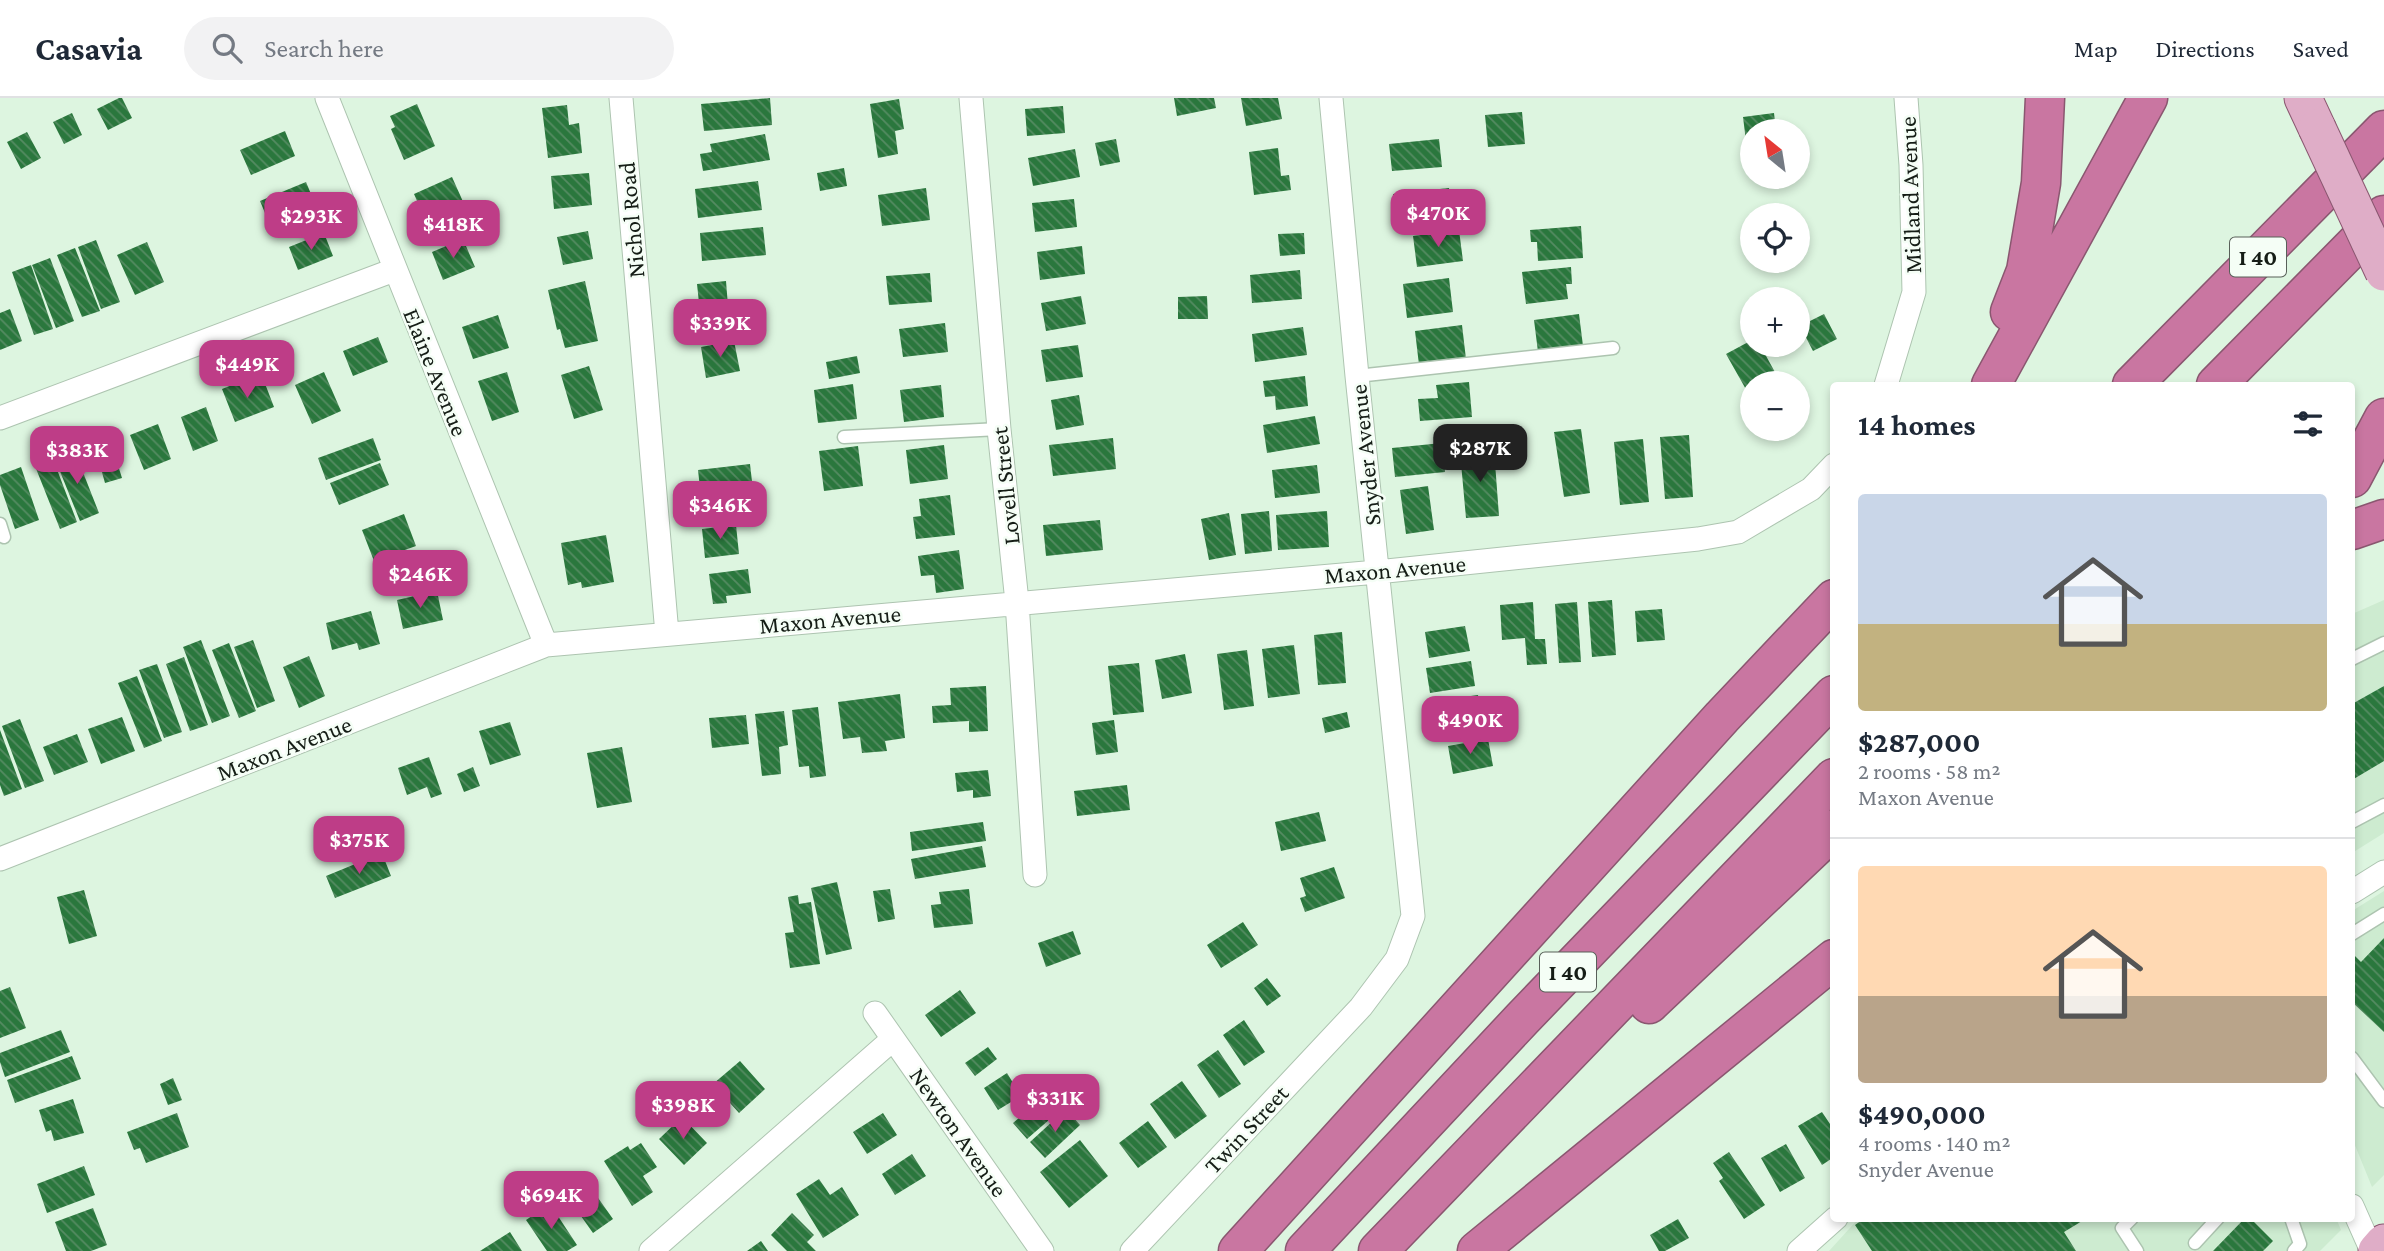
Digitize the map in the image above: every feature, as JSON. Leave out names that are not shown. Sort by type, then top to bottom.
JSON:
[{"type":"highway","points":[[1982,382],[2026,271],[2041,183],[2045,98]]},
{"type":"highway","points":[[1993,382],[2148,98]]},
{"type":"highway","name":"I 40","points":[[2135,382],[2384,130]]},
{"type":"highway","name":"I 40","points":[[2219,382],[2384,215]]},
{"type":"highway","points":[[2355,472],[2384,418]]},
{"type":"highway","points":[[2355,529],[2384,519]]},
{"type":"highway","points":[[1238,1251],[1722,717],[1830,603]]},
{"type":"highway","name":"I 40","points":[[1305,1251],[1522,1018],[1830,699]]},
{"type":"highway","name":"I 40","points":[[1379,1251],[1830,782]]},
{"type":"highway","points":[[1379,1251],[1715,944],[1830,833]]},
{"type":"highway","points":[[1477,1251],[1830,962]]},
{"type":"main road","points":[[2310,113],[2384,272]]},
{"type":"main road","points":[[2374,1251],[2384,1243]]},
{"type":"street","name":"Elaine Avenue","points":[[327,98],[546,645]]},
{"type":"street","name":"Nichol Road","points":[[621,98],[667,634]]},
{"type":"street","name":"Lovell Street","points":[[971,98],[999,429],[1017,602],[1035,875]]},
{"type":"street","name":"Snyder Avenue","points":[[1331,98],[1413,916],[1397,959],[1360,1007]]},
{"type":"street","name":"Midland Avenue","points":[[1887,382],[1914,292],[1911,165],[1906,98]]},
{"type":"street","points":[[0,418],[394,270]]},
{"type":"street","name":"Maxon Avenue","points":[[0,859],[546,645],[1377,572],[1698,539],[1738,532],[1811,489],[1830,469]]},
{"type":"street","points":[[2355,890],[2384,872]]},
{"type":"street","name":"Twin Street","points":[[1132,1251],[1360,1007]]},
{"type":"street","name":"Newton Avenue","points":[[875,1013],[1042,1251]]},
{"type":"street","points":[[650,1251],[893,1039]]},
{"type":"street","points":[[2355,1212],[2374,1251]]},
{"type":"street","points":[[1799,1251],[1832,1222]]},
{"type":"lane","points":[[1357,376],[1613,348]]},
{"type":"lane","points":[[844,437],[999,429]]},
{"type":"lane","points":[[0,524],[4,537]]},
{"type":"lane","points":[[2355,658],[2384,643]]},
{"type":"lane","points":[[2355,820],[2384,805]]},
{"type":"lane","points":[[2355,932],[2384,914]]},
{"type":"lane","points":[[2355,1062],[2384,1101]]},
{"type":"lane","points":[[2128,1222],[2122,1228],[2137,1251]]},
{"type":"lane","points":[[2196,1243],[2214,1222]]},
{"type":"lane","points":[[2292,1222],[2300,1244],[2294,1251]]},
{"type":"shaded area","points":[[2384,600],[2384,833],[2355,851],[2355,613]]},
{"type":"shaded area","points":[[2384,891],[2384,1175],[2372,1187],[2355,1145],[2355,909]]},
{"type":"shaded area","points":[[1855,1222],[2338,1222],[2341,1230],[2320,1251],[1829,1251]]},
{"type":"building","points":[[122,98],[132,118],[108,130],[97,109]]},
{"type":"building","points":[[770,98],[772,125],[704,131],[701,104]]},
{"type":"building","points":[[1174,98],[1214,98],[1216,108],[1177,116]]},
{"type":"building","points":[[1241,98],[1278,98],[1282,119],[1246,126]]},
{"type":"building","points":[[899,99],[904,129],[895,131],[898,154],[878,158],[870,104]]},
{"type":"building","points":[[417,104],[435,146],[404,160],[391,129],[395,127],[390,116]]},
{"type":"building","points":[[567,105],[569,125],[579,123],[582,153],[548,158],[542,108]]},
{"type":"building","points":[[1063,106],[1065,133],[1027,136],[1025,109]]},
{"type":"building","points":[[1522,112],[1525,144],[1488,147],[1485,115]]},
{"type":"building","points":[[72,113],[82,135],[64,144],[53,122]]},
{"type":"building","points":[[1774,113],[1775,119],[1743,119]]},
{"type":"building","points":[[285,131],[295,156],[251,175],[240,150]]},
{"type":"building","points":[[27,132],[41,158],[21,169],[7,142]]},
{"type":"building","points":[[765,134],[770,160],[703,171],[700,154],[712,152],[710,144]]},
{"type":"building","points":[[1116,139],[1120,162],[1100,166],[1095,143]]},
{"type":"building","points":[[1439,139],[1442,167],[1392,171],[1389,144]]},
{"type":"building","points":[[1278,148],[1281,176],[1289,175],[1291,190],[1254,195],[1249,152]]},
{"type":"building","points":[[1075,149],[1080,177],[1033,186],[1028,158]]},
{"type":"building","points":[[844,168],[847,186],[820,191],[817,173]]},
{"type":"building","points":[[589,173],[592,205],[554,209],[551,176]]},
{"type":"building","points":[[452,177],[469,215],[431,233],[414,194]]},
{"type":"building","points":[[758,181],[762,210],[698,218],[695,189]]},
{"type":"building","points":[[306,182],[316,206],[270,225],[260,201]]},
{"type":"building","points":[[926,188],[930,220],[882,226],[878,195]]},
{"type":"building","points":[[1449,188],[1452,216],[1395,222],[1393,194]]},
{"type":"building","points":[[1074,199],[1077,227],[1035,232],[1032,203]]},
{"type":"building","points":[[1581,226],[1583,258],[1538,261],[1537,242],[1531,242],[1530,230]]},
{"type":"building","points":[[763,227],[766,255],[702,261],[700,233]]},
{"type":"building","points":[[1459,230],[1463,261],[1417,267],[1413,236]]},
{"type":"building","points":[[588,231],[593,259],[563,265],[557,237]]},
{"type":"building","points":[[324,233],[333,256],[298,270],[289,247]]},
{"type":"building","points":[[1304,233],[1305,254],[1280,256],[1278,234]]},
{"type":"building","points":[[463,239],[475,267],[443,280],[432,252]]},
{"type":"building","points":[[96,240],[120,302],[101,309],[78,247]]},
{"type":"building","points":[[147,242],[164,282],[135,295],[117,255]]},
{"type":"building","points":[[1082,246],[1085,274],[1040,280],[1037,252]]},
{"type":"building","points":[[75,248],[100,311],[82,317],[57,255]]},
{"type":"building","points":[[50,258],[74,321],[56,328],[32,265]]},
{"type":"building","points":[[31,265],[53,329],[34,335],[12,272]]},
{"type":"building","points":[[1571,267],[1572,284],[1566,284],[1568,299],[1526,304],[1522,272]]},
{"type":"building","points":[[1300,270],[1302,299],[1252,303],[1250,275]]},
{"type":"building","points":[[930,273],[932,302],[889,305],[886,276]]},
{"type":"building","points":[[1449,278],[1453,312],[1407,318],[1403,284]]},
{"type":"building","points":[[585,281],[598,341],[565,348],[560,329],[557,330],[548,290]]},
{"type":"building","points":[[726,281],[729,319],[701,322],[697,284]]},
{"type":"building","points":[[1081,296],[1086,324],[1046,331],[1041,303]]},
{"type":"building","points":[[1207,296],[1208,319],[1178,319],[1178,297]]},
{"type":"building","points":[[10,309],[22,341],[0,350],[0,313]]},
{"type":"building","points":[[1579,314],[1583,346],[1538,352],[1534,320]]},
{"type":"building","points":[[1824,314],[1837,339],[1813,351],[1810,345],[1810,321]]},
{"type":"building","points":[[498,315],[509,348],[473,359],[462,327]]},
{"type":"building","points":[[945,323],[948,352],[903,357],[899,329]]},
{"type":"building","points":[[1462,325],[1466,359],[1419,365],[1415,331]]},
{"type":"building","points":[[1303,327],[1307,355],[1255,362],[1252,334]]},
{"type":"building","points":[[378,337],[388,362],[353,376],[343,351]]},
{"type":"building","points":[[734,341],[740,371],[706,378],[701,347]]},
{"type":"building","points":[[1078,345],[1083,377],[1046,382],[1041,350]]},
{"type":"building","points":[[1740,346],[1740,357],[1767,357],[1774,371],[1740,371],[1740,379],[1726,354]]},
{"type":"building","points":[[857,356],[860,373],[829,379],[826,362]]},
{"type":"building","points":[[589,366],[603,410],[574,419],[561,375]]},
{"type":"building","points":[[324,372],[341,411],[312,424],[295,385]]},
{"type":"building","points":[[507,372],[519,412],[492,421],[478,381]]},
{"type":"building","points":[[1305,376],[1308,406],[1276,410],[1275,396],[1265,397],[1263,381]]},
{"type":"building","points":[[242,381],[245,388],[264,381],[274,407],[235,422],[222,389]]},
{"type":"building","points":[[1469,382],[1472,417],[1420,421],[1418,399],[1438,398],[1436,385]]},
{"type":"building","points":[[853,384],[857,419],[818,423],[814,390]]},
{"type":"building","points":[[941,385],[944,417],[904,422],[900,390]]},
{"type":"building","points":[[1079,395],[1084,425],[1056,430],[1051,400]]},
{"type":"building","points":[[206,407],[218,441],[193,451],[181,417]]},
{"type":"building","points":[[1315,416],[1320,444],[1267,453],[1263,425]]},
{"type":"building","points":[[158,424],[171,459],[144,470],[130,435]]},
{"type":"building","points":[[1581,429],[1590,493],[1564,497],[1554,432]]},
{"type":"building","points":[[1689,435],[1693,497],[1665,499],[1660,437]]},
{"type":"building","points":[[373,438],[381,460],[326,480],[318,458]]},
{"type":"building","points":[[1113,438],[1116,469],[1053,476],[1049,445]]},
{"type":"building","points":[[1643,439],[1649,502],[1620,505],[1614,442]]},
{"type":"building","points":[[1442,443],[1445,472],[1395,477],[1392,448]]},
{"type":"building","points":[[944,445],[948,479],[910,484],[906,450]]},
{"type":"building","points":[[112,446],[122,478],[105,483],[96,451]]},
{"type":"building","points":[[858,446],[863,486],[824,491],[819,451]]},
{"type":"building","points":[[1494,449],[1499,516],[1466,518],[1460,452]]},
{"type":"building","points":[[75,452],[99,513],[80,521],[55,459]]},
{"type":"building","points":[[53,459],[77,522],[60,529],[35,466]]},
{"type":"building","points":[[380,463],[389,485],[339,505],[330,483]]},
{"type":"building","points":[[750,464],[754,499],[702,506],[698,470]]},
{"type":"building","points":[[1317,465],[1320,493],[1275,498],[1272,470]]},
{"type":"building","points":[[21,467],[39,520],[15,529],[0,485],[0,475]]},
{"type":"building","points":[[1428,486],[1434,530],[1406,534],[1400,490]]},
{"type":"building","points":[[950,495],[955,535],[916,539],[913,517],[921,516],[919,499]]},
{"type":"building","points":[[1269,511],[1272,551],[1245,554],[1241,514]]},
{"type":"building","points":[[1327,511],[1329,547],[1278,550],[1276,515]]},
{"type":"building","points":[[1229,513],[1236,555],[1209,560],[1201,519]]},
{"type":"building","points":[[404,514],[416,546],[374,561],[362,530]]},
{"type":"building","points":[[1100,520],[1103,550],[1046,556],[1043,525]]},
{"type":"building","points":[[736,525],[739,554],[705,558],[702,529]]},
{"type":"building","points":[[606,535],[614,582],[582,588],[581,582],[568,585],[561,543]]},
{"type":"building","points":[[959,550],[964,589],[936,593],[934,575],[921,576],[918,556]]},
{"type":"building","points":[[748,569],[751,593],[726,596],[727,603],[713,604],[709,574]]},
{"type":"building","points":[[437,591],[443,620],[403,629],[397,600]]},
{"type":"building","points":[[1612,600],[1616,655],[1592,657],[1588,602]]},
{"type":"building","points":[[1533,602],[1535,639],[1545,639],[1547,664],[1527,665],[1525,638],[1502,640],[1500,605]]},
{"type":"building","points":[[1577,602],[1581,662],[1559,663],[1555,604]]},
{"type":"building","points":[[1662,609],[1665,640],[1637,642],[1635,611]]},
{"type":"building","points":[[371,611],[380,644],[359,650],[357,643],[332,650],[326,623]]},
{"type":"building","points":[[1465,626],[1470,651],[1429,658],[1425,632]]},
{"type":"building","points":[[1342,632],[1346,683],[1318,685],[1314,635]]},
{"type":"building","points":[[201,640],[230,716],[212,723],[183,647]]},
{"type":"building","points":[[253,640],[275,701],[257,708],[234,647]]},
{"type":"building","points":[[229,643],[256,711],[239,718],[212,650]]},
{"type":"building","points":[[1294,645],[1300,694],[1268,698],[1262,649]]},
{"type":"building","points":[[1247,650],[1254,706],[1224,710],[1217,654]]},
{"type":"building","points":[[1185,654],[1192,693],[1162,699],[1155,660]]},
{"type":"building","points":[[309,656],[325,696],[299,708],[283,667]]},
{"type":"building","points":[[184,657],[208,725],[190,731],[166,664]]},
{"type":"building","points":[[1471,661],[1475,686],[1430,693],[1426,668]]},
{"type":"building","points":[[1139,663],[1144,712],[1113,715],[1108,666]]},
{"type":"building","points":[[157,664],[182,732],[164,738],[139,670]]},
{"type":"building","points":[[137,676],[162,741],[144,748],[118,683]]},
{"type":"building","points":[[986,686],[988,731],[969,732],[969,721],[933,723],[932,706],[951,705],[950,688]]},
{"type":"building","points":[[2384,686],[2384,761],[2355,778],[2355,702]]},
{"type":"building","points":[[900,694],[905,738],[885,741],[887,751],[862,753],[860,737],[843,739],[838,702]]},
{"type":"building","points":[[1478,695],[1482,721],[1439,727],[1435,701]]},
{"type":"building","points":[[818,707],[826,776],[810,778],[809,766],[799,767],[792,710]]},
{"type":"building","points":[[784,711],[788,745],[779,747],[781,774],[762,776],[755,714]]},
{"type":"building","points":[[1347,712],[1350,727],[1325,733],[1322,718]]},
{"type":"building","points":[[746,715],[749,744],[712,748],[709,718]]},
{"type":"building","points":[[122,717],[135,751],[101,764],[88,729]]},
{"type":"building","points":[[20,719],[44,781],[25,788],[2,726]]},
{"type":"building","points":[[1114,720],[1118,752],[1096,755],[1092,723]]},
{"type":"building","points":[[510,722],[521,755],[490,765],[479,731]]},
{"type":"building","points":[[0,730],[22,789],[4,796],[0,785]]},
{"type":"building","points":[[77,734],[88,762],[54,775],[43,747]]},
{"type":"building","points":[[1488,739],[1493,766],[1453,774],[1448,746]]},
{"type":"building","points":[[622,747],[632,802],[597,808],[587,753]]},
{"type":"building","points":[[429,757],[442,794],[431,798],[427,787],[407,795],[398,768]]},
{"type":"building","points":[[473,767],[480,786],[464,792],[457,774]]},
{"type":"building","points":[[988,770],[991,796],[973,798],[973,790],[957,792],[955,773]]},
{"type":"building","points":[[1127,785],[1130,810],[1077,816],[1074,791]]},
{"type":"building","points":[[1319,812],[1326,841],[1281,851],[1275,822]]},
{"type":"building","points":[[983,822],[986,841],[912,851],[910,832]]},
{"type":"building","points":[[982,846],[986,867],[915,879],[911,859]]},
{"type":"building","points":[[382,853],[391,876],[335,898],[326,876]]},
{"type":"building","points":[[1334,867],[1345,898],[1305,912],[1300,898],[1306,896],[1300,878]]},
{"type":"building","points":[[837,882],[852,949],[826,955],[811,888]]},
{"type":"building","points":[[890,889],[895,919],[878,922],[873,891]]},
{"type":"building","points":[[969,889],[973,924],[934,928],[931,905],[941,904],[939,892]]},
{"type":"building","points":[[84,890],[97,936],[69,944],[57,897]]},
{"type":"building","points":[[798,895],[799,904],[811,902],[820,964],[790,968],[785,933],[794,932],[788,897]]},
{"type":"building","points":[[1243,922],[1258,945],[1221,968],[1207,945]]},
{"type":"building","points":[[1073,931],[1081,954],[1046,967],[1038,943]]},
{"type":"building","points":[[2384,938],[2384,1032],[2355,1005],[2355,956],[2361,962]]},
{"type":"building","points":[[1267,978],[1281,996],[1267,1006],[1254,988]]},
{"type":"building","points":[[10,987],[26,1028],[0,1038],[0,991]]},
{"type":"building","points":[[960,990],[976,1013],[941,1037],[925,1015]]},
{"type":"building","points":[[1244,1020],[1265,1052],[1244,1066],[1223,1035]]},
{"type":"building","points":[[61,1030],[70,1052],[5,1077],[0,1053]]},
{"type":"building","points":[[988,1047],[997,1059],[975,1076],[965,1063]]},
{"type":"building","points":[[1218,1050],[1241,1084],[1219,1098],[1197,1065]]},
{"type":"building","points":[[72,1056],[81,1079],[15,1103],[7,1080]]},
{"type":"building","points":[[740,1061],[765,1089],[739,1113],[713,1084]]},
{"type":"building","points":[[1007,1073],[1021,1096],[998,1110],[984,1088]]},
{"type":"building","points":[[173,1078],[182,1100],[168,1105],[160,1084]]},
{"type":"building","points":[[1182,1081],[1207,1116],[1175,1139],[1150,1104]]},
{"type":"building","points":[[1051,1090],[1065,1106],[1027,1139],[1013,1123]]},
{"type":"building","points":[[73,1099],[84,1133],[54,1141],[51,1130],[46,1132],[39,1110]]},
{"type":"building","points":[[1066,1109],[1080,1125],[1045,1158],[1030,1142]]},
{"type":"building","points":[[1822,1112],[1830,1124],[1830,1160],[1822,1165],[1798,1126]]},
{"type":"building","points":[[177,1113],[189,1147],[146,1163],[140,1148],[134,1150],[127,1132]]},
{"type":"building","points":[[883,1113],[897,1135],[867,1154],[853,1132]]},
{"type":"building","points":[[682,1117],[707,1143],[684,1165],[659,1139]]},
{"type":"building","points":[[1148,1121],[1167,1147],[1138,1168],[1119,1143]]},
{"type":"building","points":[[1080,1140],[1108,1176],[1069,1208],[1040,1172]]},
{"type":"building","points":[[641,1143],[657,1167],[643,1176],[653,1192],[632,1206],[604,1161],[628,1146],[630,1150]]},
{"type":"building","points":[[1786,1144],[1805,1178],[1780,1192],[1761,1158]]},
{"type":"building","points":[[1729,1152],[1765,1205],[1744,1219],[1719,1181],[1723,1178],[1713,1163]]},
{"type":"building","points":[[912,1154],[926,1176],[895,1195],[882,1174]]},
{"type":"building","points":[[84,1166],[95,1195],[47,1213],[37,1184]]},
{"type":"building","points":[[819,1179],[830,1195],[842,1187],[859,1215],[823,1238],[796,1194]]},
{"type":"building","points":[[591,1188],[613,1219],[593,1233],[571,1202]]},
{"type":"building","points":[[550,1204],[577,1245],[567,1251],[547,1251],[526,1220]]},
{"type":"building","points":[[93,1208],[107,1245],[91,1251],[66,1251],[55,1222]]},
{"type":"building","points":[[792,1213],[814,1235],[807,1242],[816,1251],[787,1251],[771,1235]]},
{"type":"building","points":[[1678,1219],[1689,1238],[1665,1251],[1659,1251],[1650,1235]]},
{"type":"building","points":[[1859,1222],[2080,1222],[2064,1232],[2076,1251],[1872,1251],[1855,1225]]},
{"type":"building","points":[[2241,1222],[2254,1222],[2273,1241],[2263,1251],[2213,1251]]},
{"type":"building","points":[[510,1232],[522,1251],[480,1251]]},
{"type":"building","points":[[761,1241],[768,1251],[747,1251]]}]
